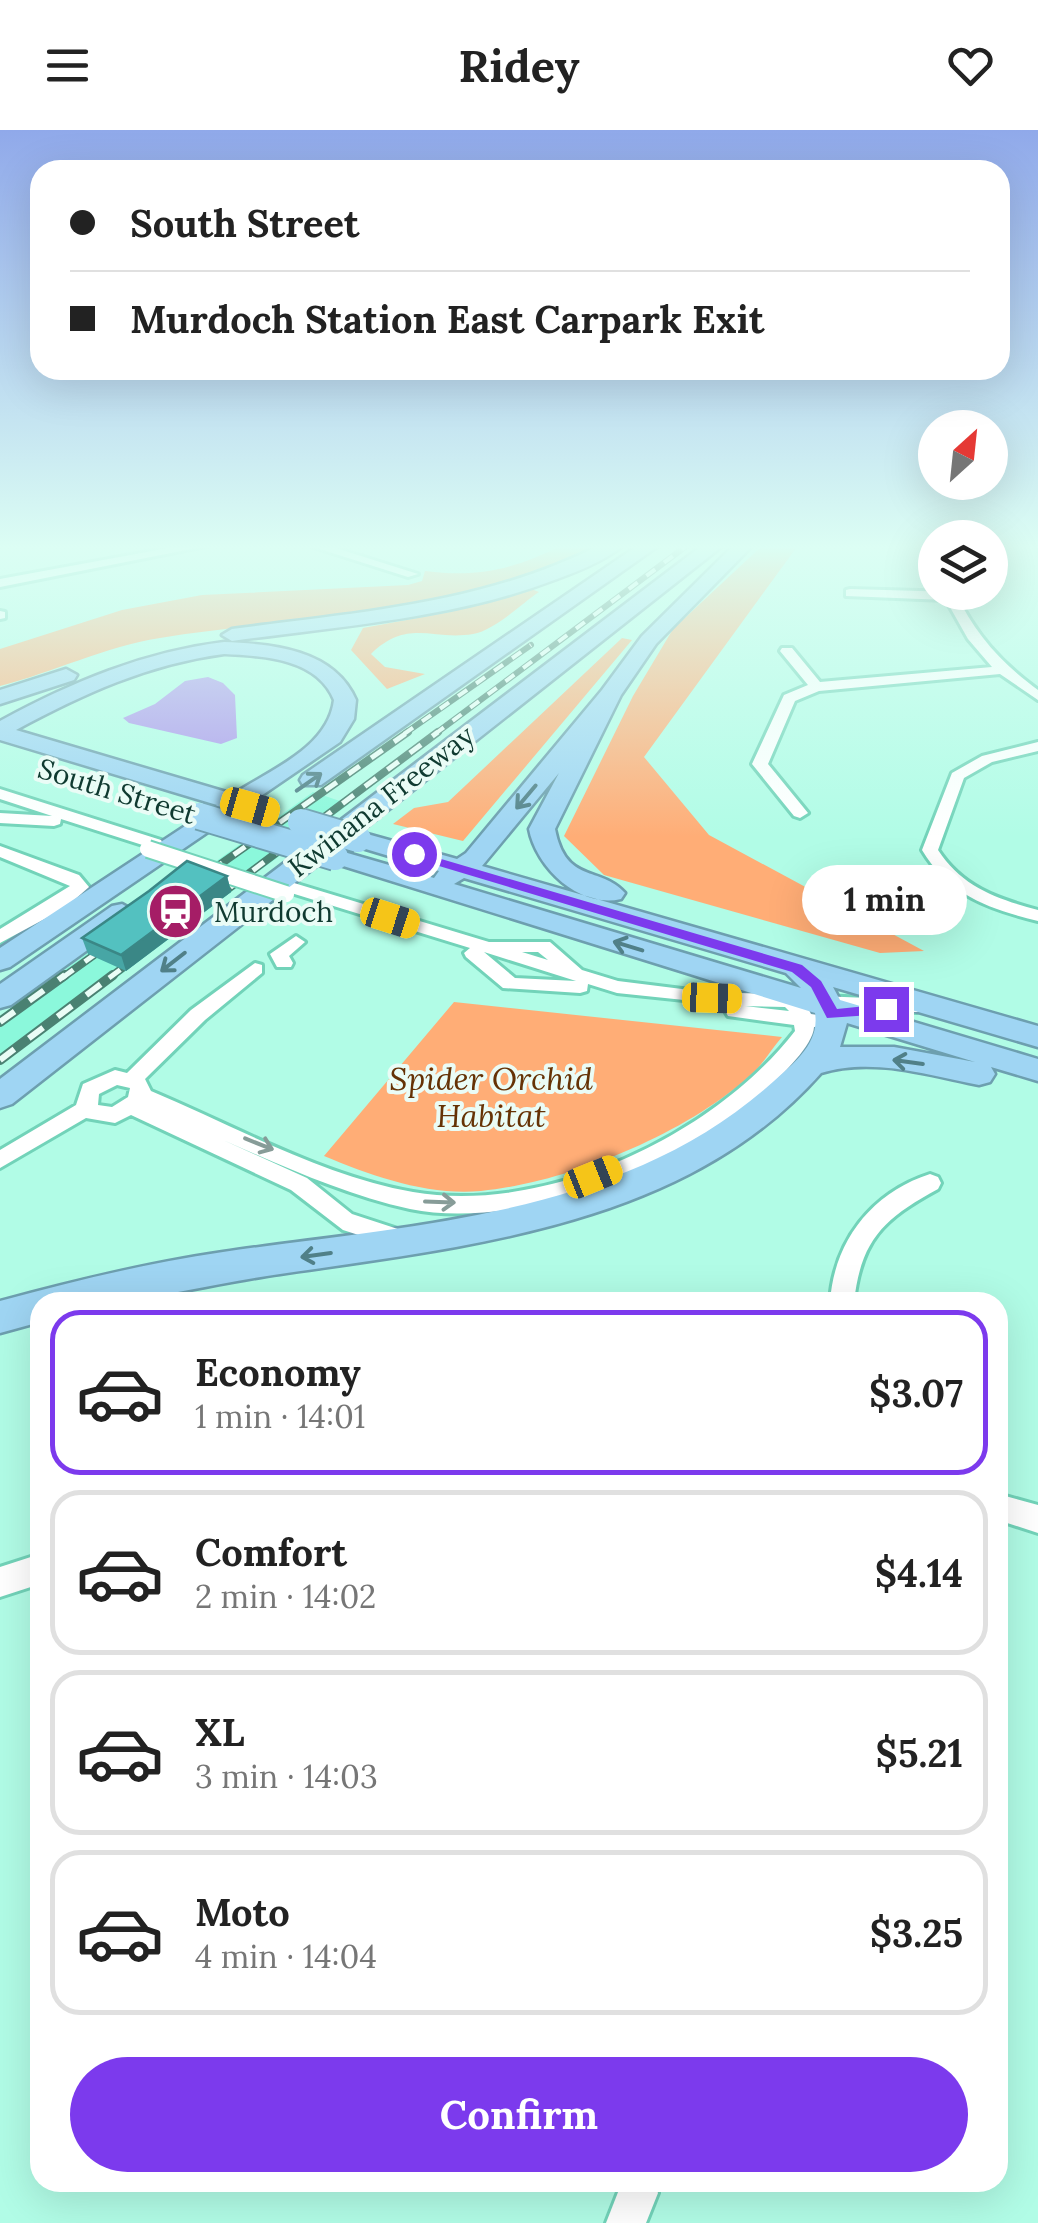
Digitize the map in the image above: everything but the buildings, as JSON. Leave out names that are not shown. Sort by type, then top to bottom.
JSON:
[{"type":"highway","points":[[0,696],[116,658],[198,642]]},
{"type":"highway","name":"Kwinana Freeway","points":[[0,998],[512,642]]},
{"type":"highway","name":"Kwinana Freeway","points":[[0,1096],[589,642]]},
{"type":"highway","points":[[411,880],[443,880],[463,870],[610,695],[648,642]]},
{"type":"highway","points":[[0,732],[80,687],[168,658],[245,650],[300,660],[322,670],[346,700],[342,719],[328,742],[0,961]]},
{"type":"highway","points":[[46,747],[34,734],[35,726],[44,716],[93,688],[168,658]]},
{"type":"highway","points":[[0,708],[28,688]]},
{"type":"highway","points":[[610,695],[542,829],[544,850],[562,872],[588,886],[1038,1021]]},
{"type":"highway","name":"South Street","points":[[0,732],[463,870],[814,1012],[964,1016],[1038,1037]]},
{"type":"highway","name":"South Street","points":[[0,756],[411,880],[814,1012],[895,1028],[1038,1070]]},
{"type":"highway","points":[[814,1012],[831,1056],[864,1056],[944,1067],[1038,1088]]},
{"type":"highway","points":[[89,1292],[127,1282],[412,1242],[575,1206],[685,1163],[738,1130],[814,1012]]},
{"type":"highway","points":[[0,1317],[30,1309]]},
{"type":"street","points":[[976,642],[999,670],[1038,696]]},
{"type":"street","points":[[787,651],[816,686]]},
{"type":"street","points":[[800,812],[760,764],[788,698],[816,686],[999,670]]},
{"type":"street","points":[[1038,746],[986,759],[956,776],[930,850],[944,876],[987,901],[1038,916]]},
{"type":"street","points":[[4,798],[38,806]]},
{"type":"street","points":[[4,798],[38,806],[61,818]]},
{"type":"street","points":[[4,798],[493,955],[543,946],[553,974]]},
{"type":"street","points":[[0,852],[72,878],[80,887],[0,937]]},
{"type":"street","points":[[0,868],[37,878],[72,895]]},
{"type":"street","points":[[284,964],[279,954],[296,942]]},
{"type":"street","points":[[493,955],[519,986],[553,974],[613,997],[814,1012],[886,1009],[964,1016]]},
{"type":"street","points":[[86,1108],[106,1116],[135,1094],[198,1016],[255,969]]},
{"type":"street","points":[[553,974],[582,982]]},
{"type":"street","points":[[199,1129],[412,1200],[486,1204],[561,1190],[658,1151],[718,1118],[775,1070],[814,1012]]},
{"type":"street","points":[[86,1108],[86,1095],[97,1084],[115,1077],[135,1094],[316,1194],[334,1215],[370,1232],[412,1242]]},
{"type":"street","points":[[0,1160],[86,1108]]},
{"type":"street","points":[[843,1292],[848,1260],[868,1225],[890,1203],[930,1183]]},
{"type":"street","points":[[1008,1510],[1038,1519]]},
{"type":"street","points":[[0,1582],[30,1572]]},
{"type":"shaded area","points":[[208,677],[223,683],[235,695],[237,738],[221,744],[129,723],[123,718],[155,704],[185,681]]},
{"type":"shaded area","points":[[313,792],[349,804],[0,1065],[0,1016]]},
{"type":"green space","points":[[23,642],[143,642],[0,686],[0,649]]},
{"type":"green space","points":[[356,642],[387,642],[371,654],[385,667],[425,674],[387,689],[351,650]]},
{"type":"green space","points":[[618,642],[631,642],[463,841],[393,824],[414,808],[448,802]]},
{"type":"green space","points":[[665,642],[728,642],[644,757],[709,835],[924,951],[880,953],[604,875],[564,836],[633,696]]},
{"type":"green space","name":"Spider Orchid Habitat","points":[[454,1002],[782,1037],[753,1073],[695,1116],[625,1152],[551,1177],[461,1192],[381,1177],[324,1156]]},
{"type":"railway","points":[[435,734],[558,642]]},
{"type":"railway","points":[[404,734],[531,645]]},
{"type":"railway","points":[[188,887],[408,732]]},
{"type":"railway","points":[[208,904],[438,732]]},
{"type":"railway","points":[[62,978],[115,940]]},
{"type":"railway","points":[[110,977],[144,952]]},
{"type":"railway","points":[[0,1022],[65,975]]},
{"type":"railway","points":[[0,1060],[110,977]]},
{"type":"place","name":"Murdoch","points":[[175,912]]},
{"type":"route","points":[[414,854],[797,968],[816,984],[832,1014],[886,1009]]}]
